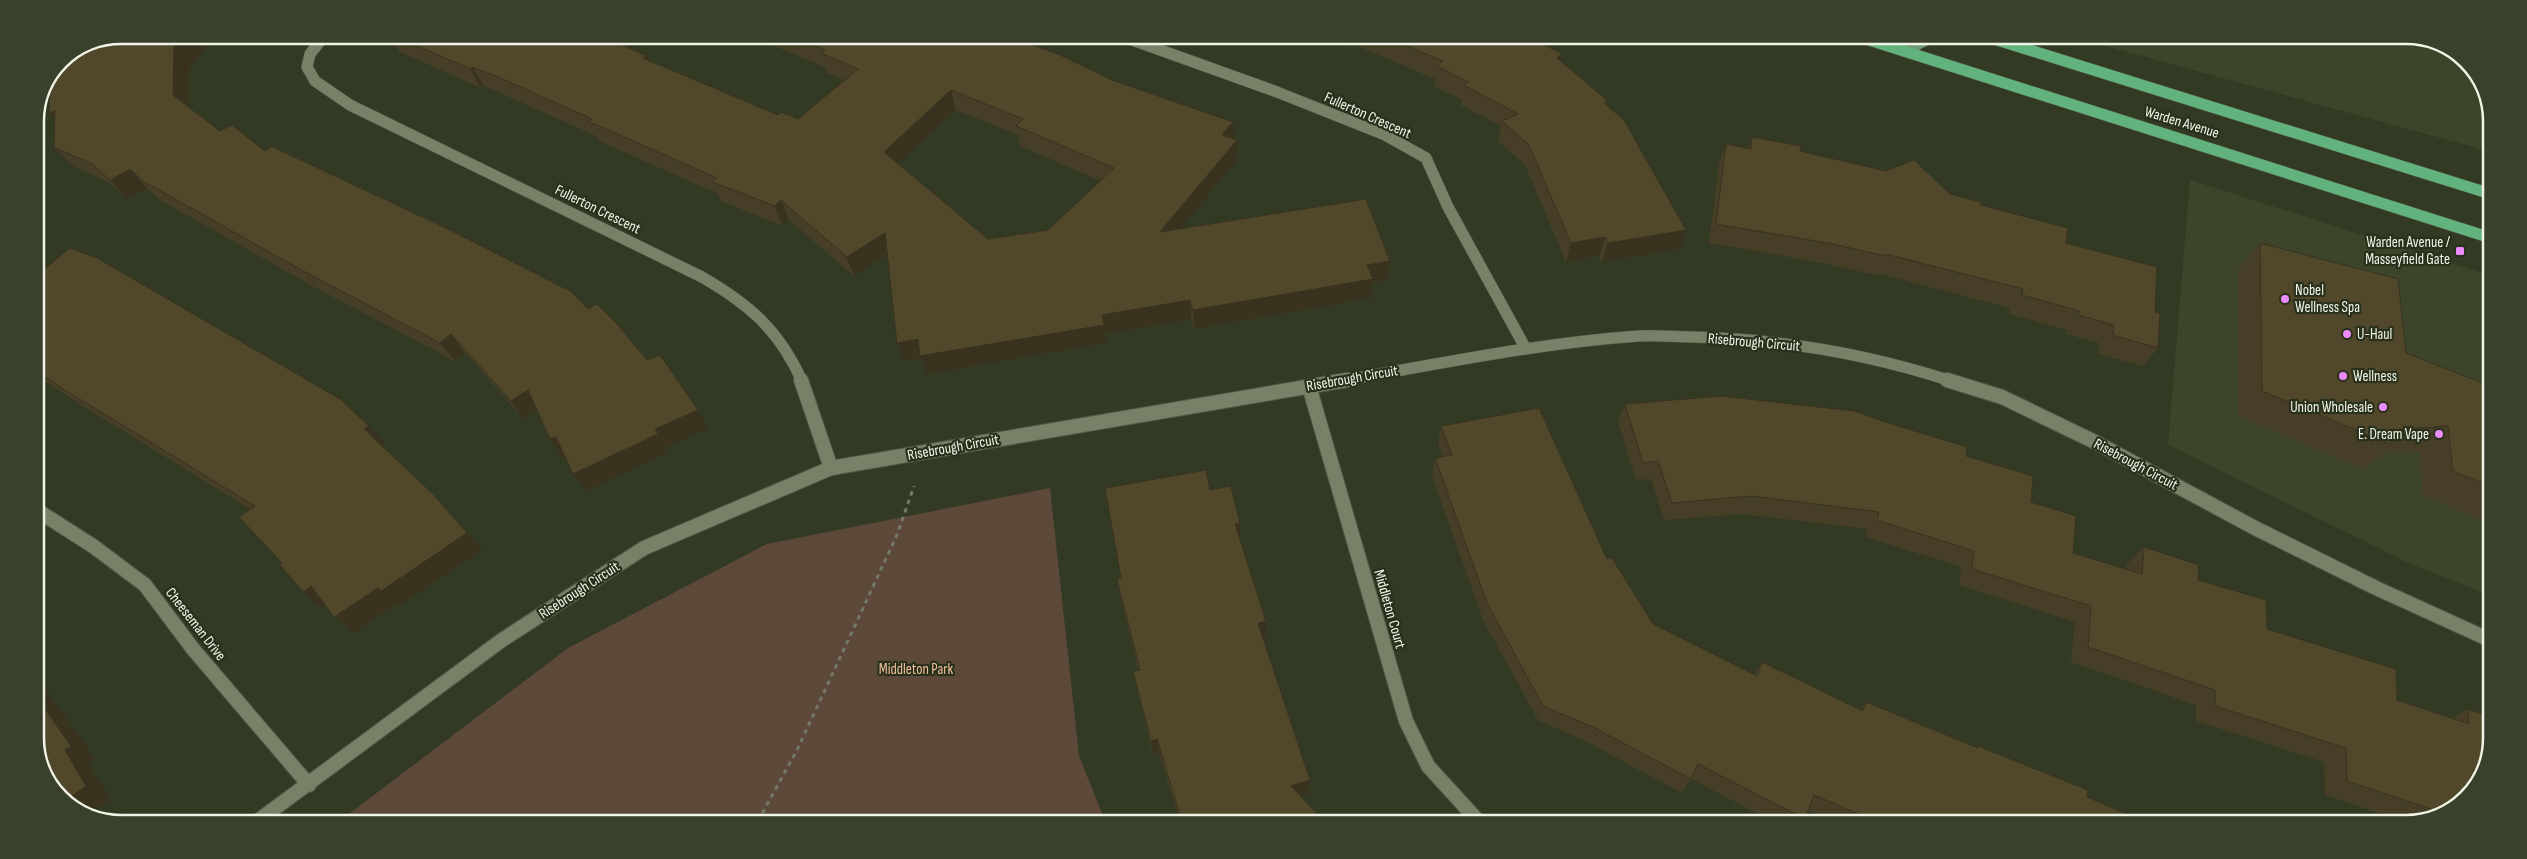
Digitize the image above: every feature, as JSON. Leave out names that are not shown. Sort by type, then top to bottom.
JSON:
[{"type":"main road","name":"Warden Avenue","points":[[1882,44],[2255,160],[2483,235]]},
{"type":"main road","points":[[1904,51],[1918,44]]},
{"type":"main road","name":"Warden Avenue","points":[[2010,44],[2483,192]]},
{"type":"street","name":"Fullerton Crescent","points":[[317,44],[310,54],[307,67],[315,81],[350,105],[702,277],[737,298],[759,316],[782,342],[809,398],[831,468]]},
{"type":"street","name":"Fullerton Crescent","points":[[1143,44],[1277,92],[1376,132],[1426,158],[1448,207],[1526,349]]},
{"type":"street","name":"Risebrough Circuit","points":[[267,815],[502,640],[644,548],[831,468],[1526,349],[1640,336],[1731,338],[1816,348],[1911,368],[2002,397],[2095,442],[2255,528],[2376,588],[2483,637]]},
{"type":"street","name":"Middleton Court","points":[[1309,386],[1406,721],[1428,766],[1473,815]]},
{"type":"street","name":"Cheeseman Drive","points":[[44,515],[93,546],[145,585],[193,649],[309,785]]},
{"type":"path","points":[[761,815],[797,750],[897,535],[926,452]]},
{"type":"shaded area","points":[[2098,44],[2421,45],[2449,57],[2461,66],[2473,82],[2482,106],[2483,150]]},
{"type":"shaded area","points":[[2190,180],[2483,273],[2483,593],[2411,564],[2168,445]]},
{"type":"green space","name":"Middleton Park","points":[[1050,488],[1079,756],[1103,815],[348,815],[568,648],[767,544]]},
{"type":"building","points":[[177,44],[174,47],[173,95],[220,131],[232,125],[265,151],[271,146],[450,230],[572,292],[588,309],[597,304],[617,324],[647,360],[660,355],[698,410],[655,429],[658,434],[573,474],[556,437],[550,439],[528,390],[511,401],[451,334],[440,343],[298,268],[143,181],[130,169],[110,180],[92,164],[54,147],[55,111],[49,113],[50,91],[66,66],[78,57],[106,45]]},
{"type":"building","points":[[413,44],[620,44],[647,56],[643,58],[778,115],[781,112],[798,119],[858,69],[821,53],[825,50],[811,44],[1031,44],[1060,55],[1112,80],[1233,122],[1222,135],[1237,140],[1160,232],[1366,199],[1390,261],[1367,265],[1373,279],[1193,310],[1190,300],[1102,315],[1104,325],[920,356],[918,339],[897,343],[885,233],[847,257],[781,200],[775,206],[712,182],[717,178],[588,121],[592,119],[472,67],[470,69]],"holes":[[[951,90],[1023,119],[1016,126],[1114,168],[1048,230],[988,239],[884,152]]]},
{"type":"building","points":[[1403,44],[1543,44],[1562,54],[1557,58],[1608,101],[1604,103],[1624,120],[1686,230],[1608,243],[1605,237],[1571,243],[1529,145],[1502,121],[1518,114],[1464,85],[1468,82],[1437,66],[1443,61]]},
{"type":"building","points":[[1752,137],[1801,146],[1800,151],[1886,171],[1914,160],[1950,194],[1981,202],[1981,205],[2068,228],[2066,243],[2157,267],[2155,312],[2160,313],[2158,348],[2113,335],[2114,325],[2079,315],[2079,311],[2022,295],[2023,289],[1886,254],[1885,256],[1833,244],[1716,224],[1726,144],[1751,149]]},
{"type":"building","points":[[2260,243],[2398,279],[2406,353],[2483,383],[2483,484],[2453,471],[2448,426],[2391,430],[2392,445],[2262,391]]},
{"type":"building","points":[[70,248],[97,258],[340,399],[369,426],[364,429],[433,494],[467,533],[381,591],[378,588],[334,617],[311,586],[303,592],[280,565],[282,563],[239,517],[255,506],[44,376],[44,270]]},
{"type":"building","points":[[1721,396],[1855,411],[1967,447],[1966,456],[2033,476],[2031,502],[2076,516],[2073,553],[2142,574],[2144,547],[2199,565],[2198,580],[2266,600],[2267,629],[2396,669],[2397,700],[2469,724],[2468,709],[2483,714],[2482,753],[2473,777],[2461,793],[2434,810],[2347,781],[2346,748],[2215,706],[2215,690],[2088,647],[2091,606],[1972,569],[1974,551],[1877,520],[1879,512],[1751,496],[1672,503],[1658,461],[1643,463],[1625,404]]},
{"type":"building","points":[[1539,408],[1607,559],[1612,558],[1653,624],[1757,676],[1762,662],[1863,711],[1866,702],[2088,790],[2087,797],[2130,815],[1861,815],[1814,795],[1806,815],[1797,815],[1698,764],[1691,779],[1593,727],[1543,706],[1487,603],[1435,458],[1452,455],[1441,426]]},
{"type":"building","points":[[1206,470],[1210,490],[1231,486],[1240,523],[1235,524],[1266,621],[1258,623],[1310,780],[1291,786],[1318,815],[1180,815],[1157,739],[1151,741],[1133,671],[1140,670],[1117,579],[1121,578],[1105,488]]},
{"type":"building","points":[[44,708],[71,746],[65,750],[86,786],[71,797],[66,793],[52,772],[45,753]]},
{"type":"place","name":"Warden Avenue / Masseyfield Gate","points":[[2460,251]]},
{"type":"place","name":"Nobel Wellness Spa","points":[[2285,299]]},
{"type":"place","name":"U-Haul","points":[[2347,334]]},
{"type":"place","name":"Wellness","points":[[2343,376]]},
{"type":"place","name":"Union Wholesale","points":[[2383,407]]},
{"type":"place","name":"E. Dream Vape","points":[[2439,434]]}]
